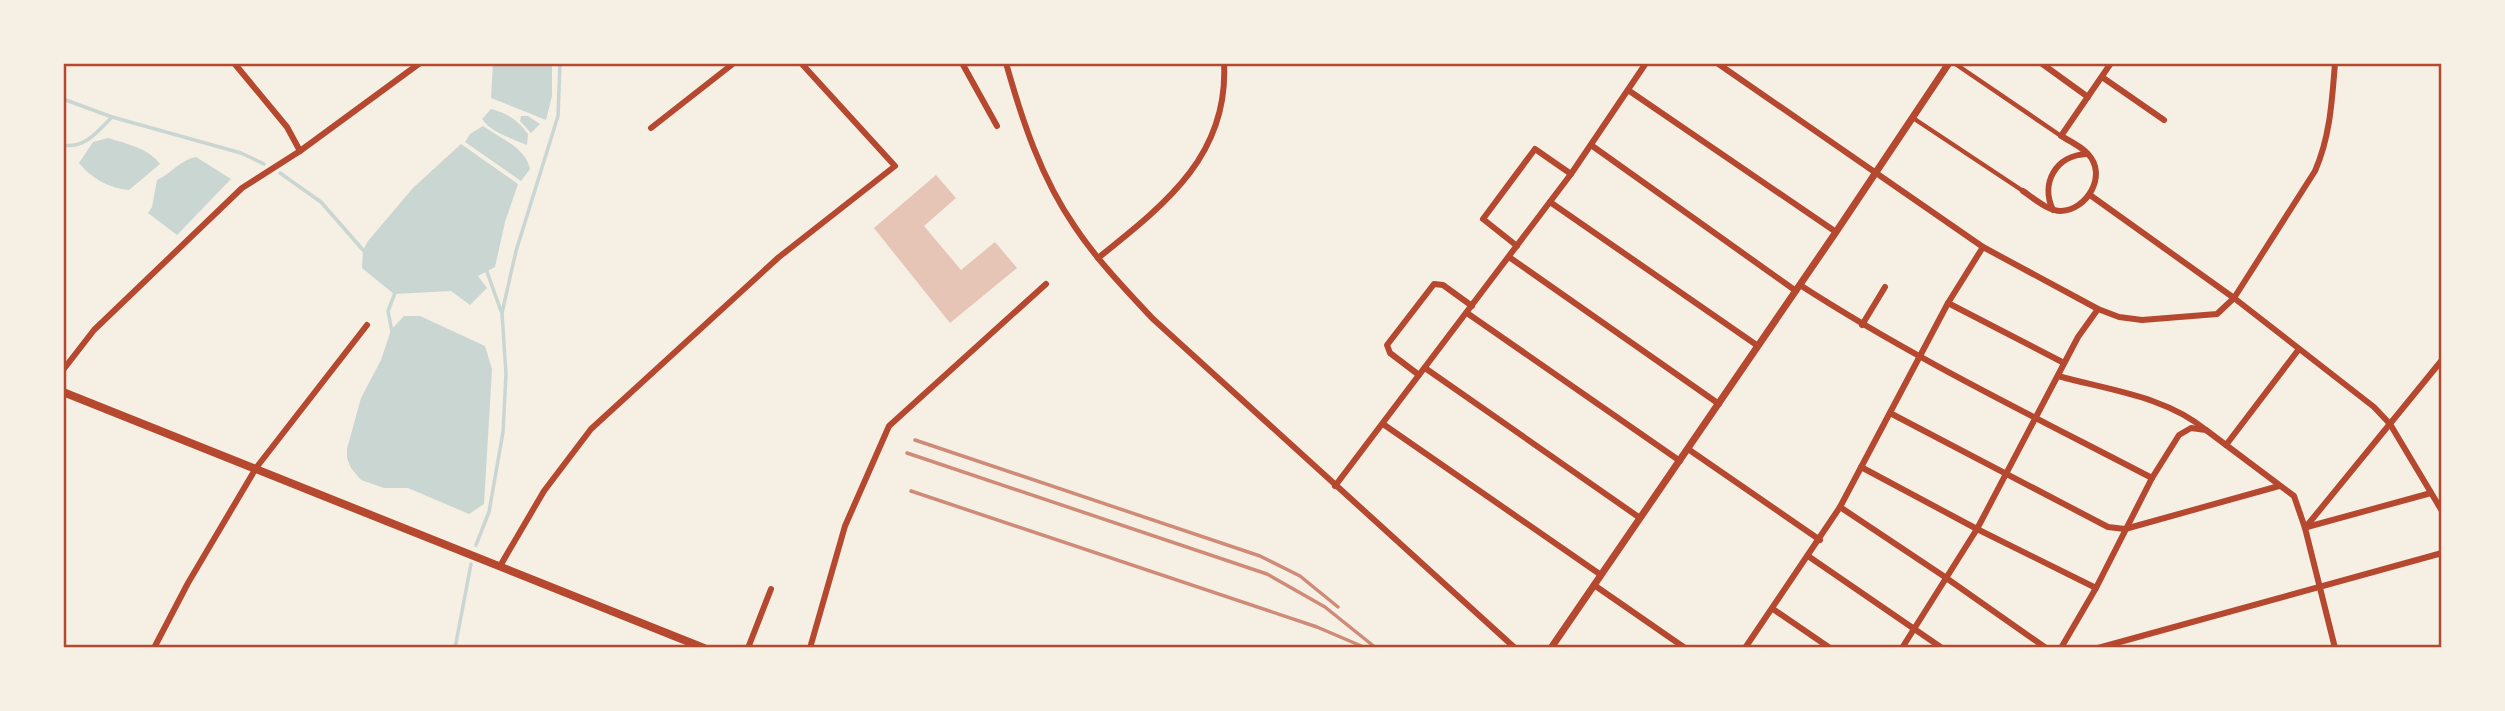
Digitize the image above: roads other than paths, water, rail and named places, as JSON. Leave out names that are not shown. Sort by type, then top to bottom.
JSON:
[{"type":"main road","points":[[63,392],[705,648]]},
{"type":"street","points":[[234,63],[287,127],[299,151]]},
{"type":"street","points":[[63,370],[94,330],[242,188],[299,151],[420,63]]},
{"type":"street","points":[[651,128],[734,63]]},
{"type":"street","points":[[500,566],[544,491],[590,429],[779,257],[895,166],[801,63]]},
{"type":"street","points":[[962,63],[997,126]]},
{"type":"street","points":[[1006,63],[1020,114],[1040,163],[1074,227],[1098,258],[1152,318],[1515,648]]},
{"type":"street","points":[[1098,258],[1163,204],[1195,167],[1209,144],[1224,100],[1224,63]]},
{"type":"street","points":[[1335,486],[1571,174],[1646,63]]},
{"type":"street","points":[[1717,63],[1983,247],[2098,309],[2119,317],[2141,320],[2217,314],[2234,298],[2315,172],[2325,150],[2335,63]]},
{"type":"street","points":[[1551,648],[1913,117],[1952,63],[2088,154],[2094,164],[2096,180],[2090,195],[2077,207],[2063,211],[2053,210],[1913,117]]},
{"type":"street","points":[[2041,63],[2088,97]]},
{"type":"street","points":[[2061,136],[2111,63]]},
{"type":"street","points":[[2102,76],[2164,120]]},
{"type":"street","points":[[1628,90],[1836,232]]},
{"type":"street","points":[[1591,145],[1798,288],[1919,357],[2152,478]]},
{"type":"street","points":[[1517,246],[1483,219],[1535,149],[1571,174]]},
{"type":"street","points":[[2053,210],[2048,199],[2047,185],[2055,169],[2075,154],[2088,154]]},
{"type":"street","points":[[2090,195],[2234,298],[2374,407],[2390,424],[2442,511]]},
{"type":"street","points":[[1550,202],[1758,346]]},
{"type":"street","points":[[1745,648],[1840,508],[1948,303],[1983,247]]},
{"type":"street","points":[[1509,257],[1719,404]]},
{"type":"street","points":[[810,648],[845,526],[889,426],[1046,284]]},
{"type":"street","points":[[1419,375],[1390,353],[1387,345],[1434,284],[1443,285],[1472,306]]},
{"type":"street","points":[[1862,325],[1885,287]]},
{"type":"street","points":[[1948,303],[2064,363]]},
{"type":"street","points":[[1902,648],[1977,529],[2078,337],[2098,309]]},
{"type":"street","points":[[1467,313],[1680,461]]},
{"type":"street","points":[[154,648],[188,583],[256,468],[366,325]]},
{"type":"street","points":[[2226,445],[2300,349]]},
{"type":"street","points":[[2305,528],[2442,360]]},
{"type":"street","points":[[1425,368],[1640,517]]},
{"type":"street","points":[[2058,376],[2170,406],[2191,417],[2294,496],[2305,528],[2335,648]]},
{"type":"street","points":[[1890,413],[2108,527],[2125,529],[2279,486]]},
{"type":"street","points":[[1383,424],[1601,575]]},
{"type":"street","points":[[2061,648],[2096,588],[2152,478],[2179,435],[2191,428],[2206,430]]},
{"type":"street","points":[[1688,449],[1820,540]]},
{"type":"street","points":[[1861,467],[2096,588]]},
{"type":"street","points":[[2305,528],[2431,493]]},
{"type":"street","points":[[1840,508],[2046,648]]},
{"type":"street","points":[[2098,648],[2442,553]]},
{"type":"street","points":[[1808,556],[1942,648]]},
{"type":"street","points":[[1594,585],[1685,648]]},
{"type":"street","points":[[748,648],[771,589]]},
{"type":"street","points":[[1773,608],[1830,648]]},
{"type":"waterway","points":[[476,545],[489,512],[503,432],[506,374],[502,313],[516,251],[558,116],[560,63]]},
{"type":"waterway","points":[[63,99],[112,117],[241,153],[264,164]]},
{"type":"waterway","points":[[63,145],[71,146],[84,142],[112,117]]},
{"type":"waterway","points":[[280,173],[321,202],[366,251]]},
{"type":"waterway","points":[[486,269],[501,311]]},
{"type":"waterway","points":[[392,332],[388,311],[395,293]]},
{"type":"waterway","points":[[455,648],[471,564]]},
{"type":"railway","points":[[915,440],[1260,556],[1300,576],[1338,607]]},
{"type":"railway","points":[[907,453],[1267,574],[1325,607],[1376,648]]},
{"type":"railway","points":[[911,491],[1317,627],[1366,648]]}]
